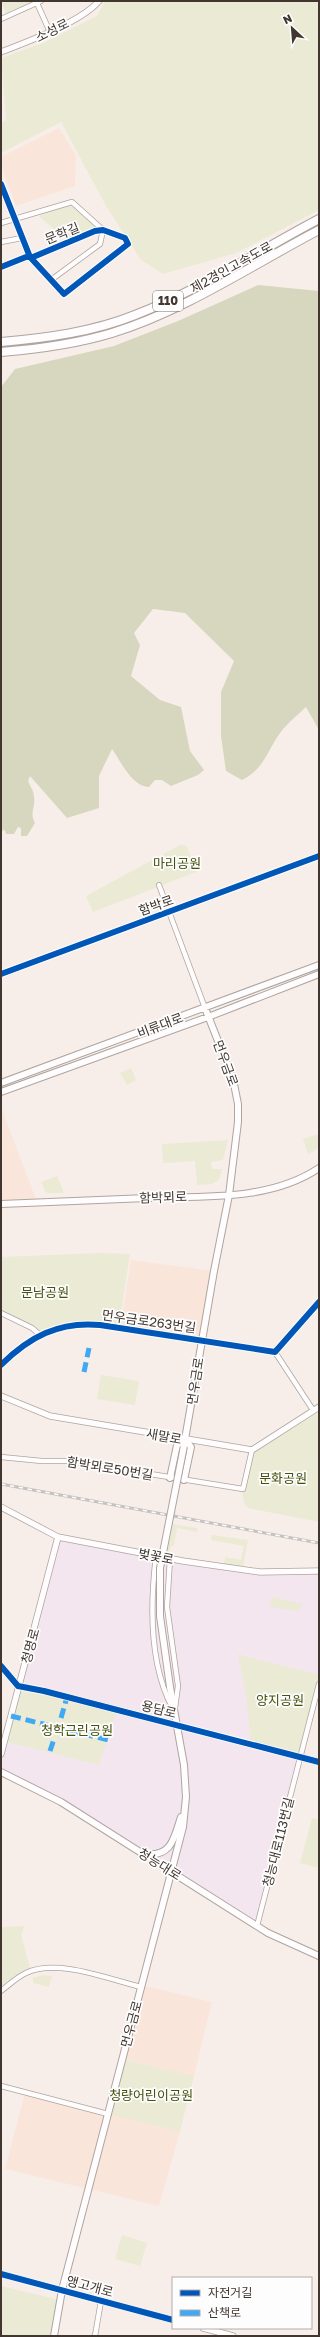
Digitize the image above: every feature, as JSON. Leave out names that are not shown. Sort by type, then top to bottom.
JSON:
[{"type":"highway","name":"제2경인고속도로","points":[[1,342],[36,339],[79,331],[134,316],[200,285],[319,219]]},
{"type":"highway","name":"제2경인고속도로","points":[[1,352],[87,340],[138,324],[219,285],[319,230]]},
{"type":"main road","name":"비류대로","points":[[1,1083],[205,1008],[319,964]]},
{"type":"main road","name":"비류대로","points":[[1,1092],[208,1017],[319,974]]},
{"type":"main road","name":"먼우금로","points":[[54,2336],[62,2290],[183,1827],[185,1808],[184,1765],[176,1725],[160,1616],[160,1568],[183,1451],[229,1195],[238,1122],[237,1097],[231,1072],[205,1008]]},
{"type":"main road","name":"함박뫼로","points":[[1,1204],[229,1195],[280,1187],[294,1182],[319,1168]]},
{"type":"main road","points":[[170,1478],[177,1445],[185,1439],[191,1447],[184,1480]]},
{"type":"main road","name":"청능대로","points":[[1,1772],[61,1802],[257,1926],[319,1956]]},
{"type":"main road","points":[[142,1853],[157,1854],[168,1848],[185,1808]]},
{"type":"street","name":"소성로","points":[[1,52],[50,32],[90,9],[99,1]]},
{"type":"street","points":[[1,19],[38,2],[50,32]]},
{"type":"street","points":[[1,184],[15,220],[22,238],[30,257],[64,294],[128,244],[126,238],[103,230],[72,202],[15,220],[1,223]]},
{"type":"street","points":[[50,280],[100,244],[103,230]]},
{"type":"street","name":"문학길","points":[[1,268],[103,230]]},
{"type":"street","points":[[1,242],[22,238]]},
{"type":"street","name":"함박로","points":[[1,974],[319,856]]},
{"type":"street","points":[[159,885],[205,1008]]},
{"type":"street","points":[[313,1410],[275,1352],[319,1302]]},
{"type":"street","points":[[1,1313],[32,1328],[40,1335]]},
{"type":"street","name":"먼우금로263번길","points":[[1,1365],[17,1350],[40,1335],[61,1326],[93,1324],[275,1352]]},
{"type":"street","name":"새말로","points":[[1,1396],[50,1416],[252,1450]]},
{"type":"street","points":[[252,1450],[319,1406]]},
{"type":"street","name":"함박뫼로50번길","points":[[1,1457],[42,1461],[70,1461],[243,1489],[252,1450]]},
{"type":"street","name":"벚꽃로","points":[[1,1508],[58,1537],[170,1559],[260,1572],[319,1571]]},
{"type":"street","name":"청명로","points":[[1,1754],[58,1537]]},
{"type":"street","name":"먼우금로","points":[[156,1556],[152,1589],[152,1615],[162,1688],[174,1711]]},
{"type":"street","name":"먼우금로","points":[[170,1559],[167,1607],[178,1686],[174,1711]]},
{"type":"street","points":[[1,1666],[18,1686]]},
{"type":"street","name":"청능대로113번길","points":[[257,1926],[319,1684]]},
{"type":"street","name":"용담로","points":[[18,1686],[319,1762]]},
{"type":"street","points":[[1,1992],[26,1973],[42,1968],[60,1967],[140,1987]]},
{"type":"street","points":[[1,2086],[108,2114]]},
{"type":"street","name":"앵고개로","points":[[1,2274],[172,2320]]},
{"type":"street","points":[[95,2336],[101,2301]]},
{"type":"street","points":[[206,2329],[224,2335],[233,2336]]},
{"type":"shaded area","points":[[59,128],[76,155],[75,186],[16,206],[1,165],[1,157]]},
{"type":"shaded area","points":[[1,1107],[37,1202],[1,1204]]},
{"type":"shaded area","points":[[131,1260],[214,1271],[202,1340],[120,1328]]},
{"type":"shaded area","points":[[58,1537],[253,1571],[319,1571],[319,1686],[257,1926],[121,1840],[1,1772],[1,1751]]},
{"type":"shaded area","points":[[141,1985],[212,2002],[194,2076],[122,2059]]},
{"type":"shaded area","points":[[25,2093],[180,2131],[159,2206],[5,2169]]},
{"type":"green space","points":[[1,1],[32,1],[33,3],[6,13]]},
{"type":"green space","points":[[105,1],[319,1],[319,210],[236,253],[163,274],[141,260],[106,206],[61,122],[1,153],[1,123],[6,120],[1,58],[43,43],[97,16]]},
{"type":"green space","points":[[70,204],[98,228],[65,239],[39,216]]},
{"type":"green space","points":[[258,285],[319,291],[319,730],[306,707],[278,735],[262,763],[250,775],[242,780],[226,771],[221,736],[221,692],[234,661],[185,613],[153,609],[134,633],[140,645],[131,676],[160,700],[181,707],[190,751],[204,770],[198,775],[171,786],[162,780],[155,780],[149,787],[143,786],[132,778],[112,749],[99,776],[99,808],[67,818],[30,776],[28,781],[34,795],[33,819],[35,823],[27,836],[21,836],[21,828],[18,827],[14,834],[6,834],[5,830],[1,831],[1,387],[15,369],[114,346],[178,321]]},
{"type":"green space","name":"마리공원","points":[[180,845],[187,846],[196,872],[93,912],[86,896]]},
{"type":"green space","points":[[131,1068],[136,1080],[127,1085],[120,1073]]},
{"type":"green space","points":[[319,1134],[319,1144],[317,1149],[308,1154],[303,1139]]},
{"type":"green space","points":[[228,1140],[223,1160],[211,1162],[212,1169],[222,1169],[219,1180],[212,1184],[197,1185],[195,1161],[163,1163],[162,1144]]},
{"type":"green space","points":[[57,1176],[64,1193],[46,1193],[41,1182]]},
{"type":"green space","name":"문남공원","points":[[99,1253],[130,1254],[119,1325],[77,1324],[40,1335],[1,1313],[1,1257]]},
{"type":"green space","points":[[101,1375],[139,1381],[135,1405],[97,1399]]},
{"type":"green space","name":"문화공원","points":[[319,1407],[319,1522],[248,1508],[244,1502],[242,1488],[252,1450]]},
{"type":"green space","points":[[173,1524],[197,1528],[197,1532],[177,1528],[174,1546],[171,1546],[169,1554],[167,1554]]},
{"type":"green space","points":[[212,1535],[248,1540],[243,1567],[224,1565],[225,1557],[241,1560],[244,1546],[211,1540]]},
{"type":"green space","points":[[272,1597],[303,1604],[298,1611],[270,1607]]},
{"type":"green space","name":"양지공원","points":[[238,1654],[319,1675],[319,1684],[300,1757],[251,1745],[247,1702]]},
{"type":"green space","name":"청학근린공원","points":[[18,1686],[117,1710],[99,1765],[4,1741]]},
{"type":"green space","points":[[312,1818],[319,1820],[319,1868],[300,1863]]},
{"type":"green space","points":[[25,1926],[21,1934],[31,1972],[1,1991],[1,1927]]},
{"type":"green space","points":[[42,1975],[52,1976],[49,1987],[33,1983],[33,1978]]},
{"type":"green space","name":"청량어린이공원","points":[[122,2059],[194,2076],[180,2131],[108,2114]]},
{"type":"green space","points":[[122,2235],[147,2243],[140,2266],[115,2259]]},
{"type":"green space","points":[[1,2286],[60,2300],[54,2336],[1,2336]]},
{"type":"railway","points":[[1,1484],[319,1543]]},
{"type":"marked path","points":[[84,1372],[89,1348]]},
{"type":"marked path","points":[[61,1718],[67,1697]]},
{"type":"marked path","points":[[11,1716],[47,1725]]},
{"type":"marked path","points":[[69,1730],[108,1740]]},
{"type":"marked path","points":[[50,1751],[54,1739]]},
{"type":"cycle path","points":[[1,184],[30,257],[64,294],[128,244],[125,238],[103,230],[95,231],[33,257],[26,257],[1,267]]},
{"type":"cycle path","points":[[1,974],[319,856]]},
{"type":"cycle path","points":[[1,1365],[23,1346],[46,1333],[85,1324],[275,1352],[319,1302]]},
{"type":"cycle path","points":[[1,1666],[18,1686],[44,1691],[319,1762]]},
{"type":"cycle path","points":[[1,2274],[172,2320]]}]
